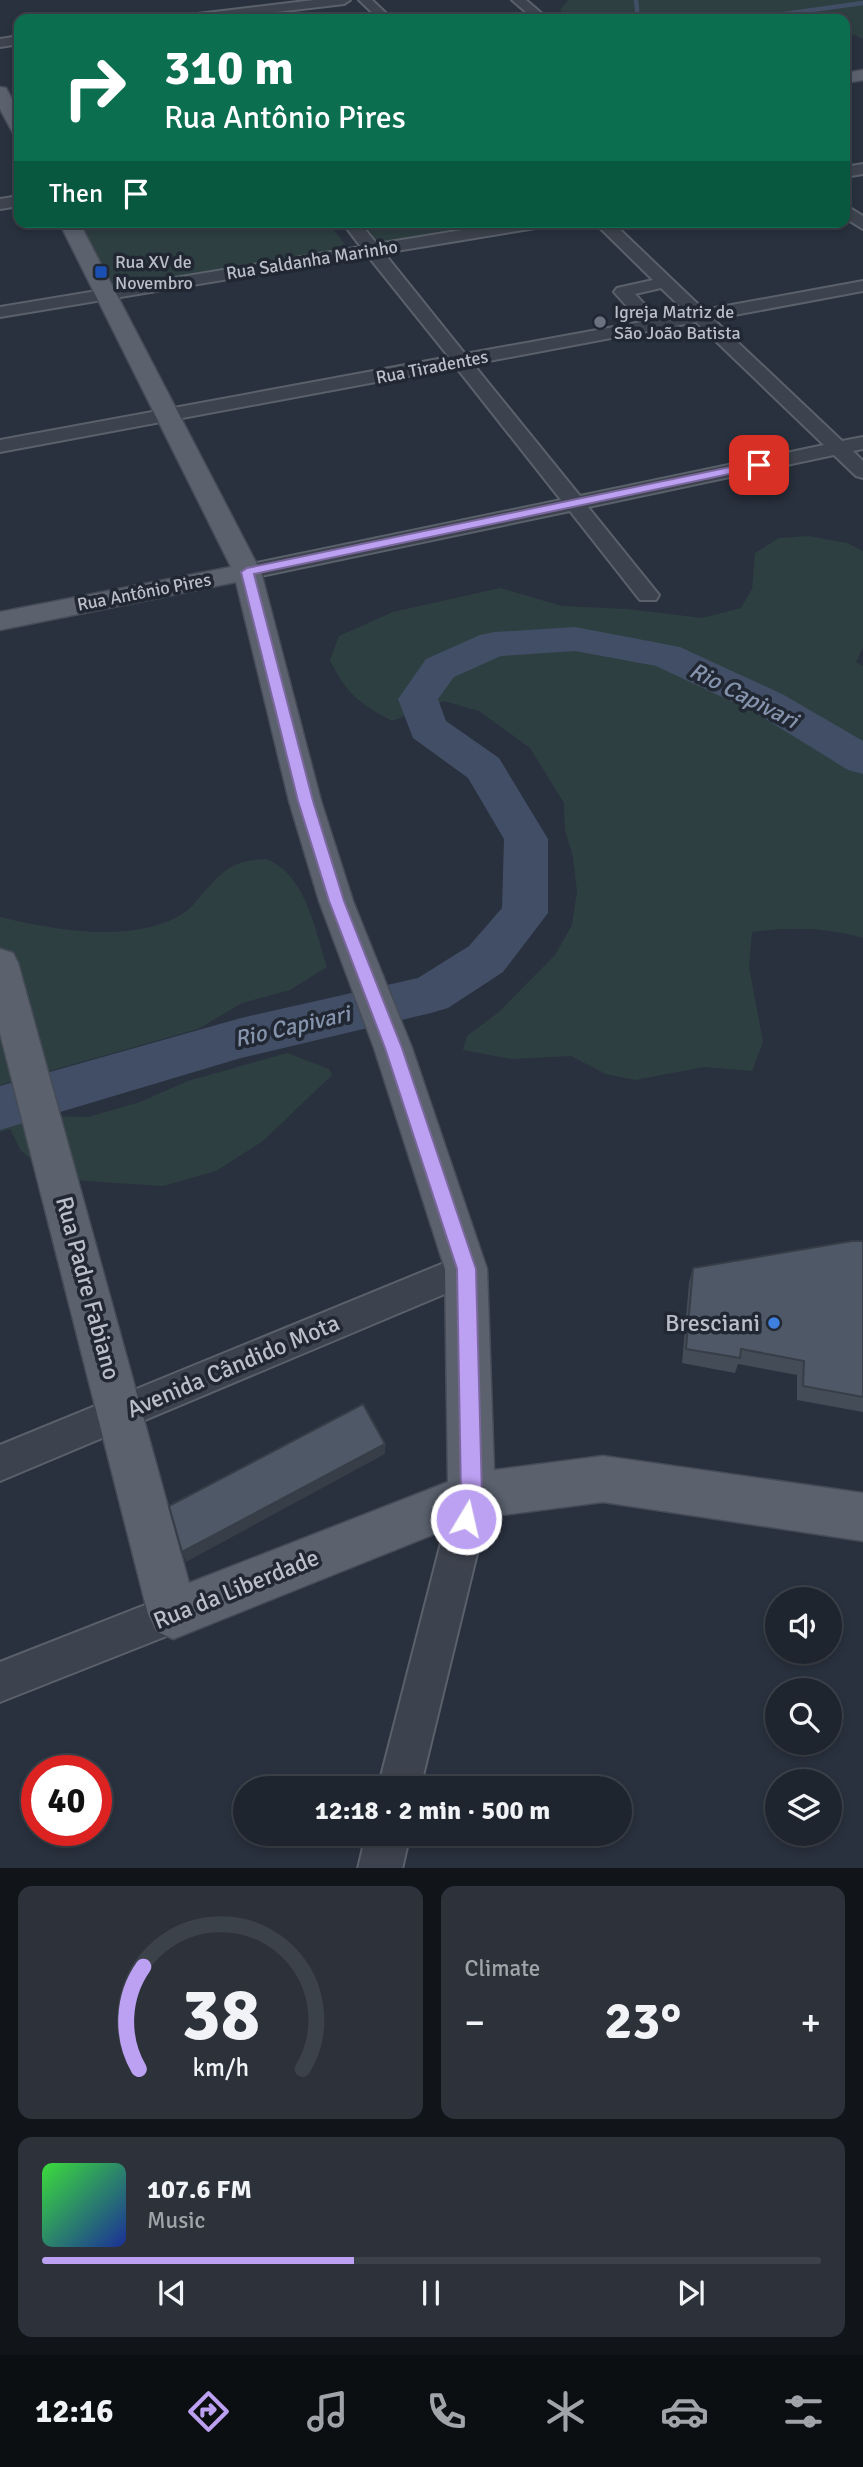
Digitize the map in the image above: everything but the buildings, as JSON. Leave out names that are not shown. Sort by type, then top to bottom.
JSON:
[{"type":"main road","points":[[0,92],[12,118]]},
{"type":"main road","points":[[72,228],[247,572],[305,801],[336,901],[393,1048],[466,1269],[471,1496]]},
{"type":"main road","name":"Rua Antônio Pires","points":[[0,621],[247,572]]},
{"type":"main road","name":"Rua Padre Fabiano","points":[[0,963],[173,1614]]},
{"type":"main road","name":"Rua da Liberdade","points":[[173,1614],[471,1496],[603,1479],[863,1517]]},
{"type":"street","points":[[206,14],[344,0]]},
{"type":"street","points":[[365,0],[380,14]]},
{"type":"street","points":[[518,0],[536,14]]},
{"type":"street","points":[[355,228],[648,595]]},
{"type":"street","name":"Rua Saldanha Marinho","points":[[0,312],[506,228]]},
{"type":"street","points":[[608,228],[863,472]]},
{"type":"street","points":[[654,325],[623,292],[665,282]]},
{"type":"street","name":"Rua Tiradentes","points":[[0,446],[863,286]]},
{"type":"street","name":"Rua Antônio Pires","points":[[247,572],[863,443]]},
{"type":"street","name":"Avenida Cândido Mota","points":[[0,1463],[466,1269]]},
{"type":"street","points":[[402,1776],[471,1496]]},
{"type":"street","name":"Rua da Liberdade","points":[[0,1682],[173,1614]]},
{"type":"street","points":[[380,1868],[385,1846]]},
{"type":"shaded area","points":[[568,0],[863,0],[863,39],[850,33],[850,14],[566,14],[560,10]]},
{"type":"shaded area","points":[[83,228],[332,228],[349,250],[115,289]]},
{"type":"shaded area","points":[[367,228],[482,228],[381,245]]},
{"type":"shaded area","points":[[808,536],[847,543],[863,551],[863,647],[856,662],[863,666],[863,938],[808,929],[752,932],[749,967],[763,1042],[752,1071],[704,1067],[635,1080],[606,1074],[571,1056],[512,1059],[463,1050],[467,1036],[499,1012],[555,955],[572,925],[577,892],[573,857],[565,830],[564,803],[530,748],[479,711],[444,701],[392,721],[362,703],[342,682],[330,660],[339,636],[393,612],[500,588],[562,606],[627,609],[702,618],[741,608],[752,589],[755,553],[779,538]]},
{"type":"shaded area","points":[[266,859],[280,866],[300,890],[327,967],[290,990],[242,1003],[198,1029],[0,1085],[0,917],[69,930],[118,932],[142,929],[164,923],[184,913],[214,881],[235,865]]},
{"type":"shaded area","points":[[287,1053],[329,1069],[332,1075],[263,1141],[216,1171],[163,1186],[56,1179],[21,1151],[10,1129],[0,1132],[0,1115],[88,1117],[140,1102],[188,1081]]},
{"type":"waterway","points":[[636,0],[637,14]]},
{"type":"waterway","points":[[784,14],[863,3]]},
{"type":"waterway","name":"Rio Capivari","points":[[0,1108],[241,1038],[431,994],[486,959],[525,913],[526,839],[484,768],[428,728],[418,699],[440,668],[494,644],[575,639],[666,656],[770,704],[863,760]]},
{"type":"place","name":"Rua XV de Novembro","points":[[101,272]]},
{"type":"place","name":"Igreja Matriz de São João Batista","points":[[600,322]]},
{"type":"place","name":"Bresciani","points":[[774,1323]]},
{"type":"route","points":[[466,1519],[471,1496],[466,1269],[393,1048],[336,901],[305,801],[247,572],[759,465]]}]
